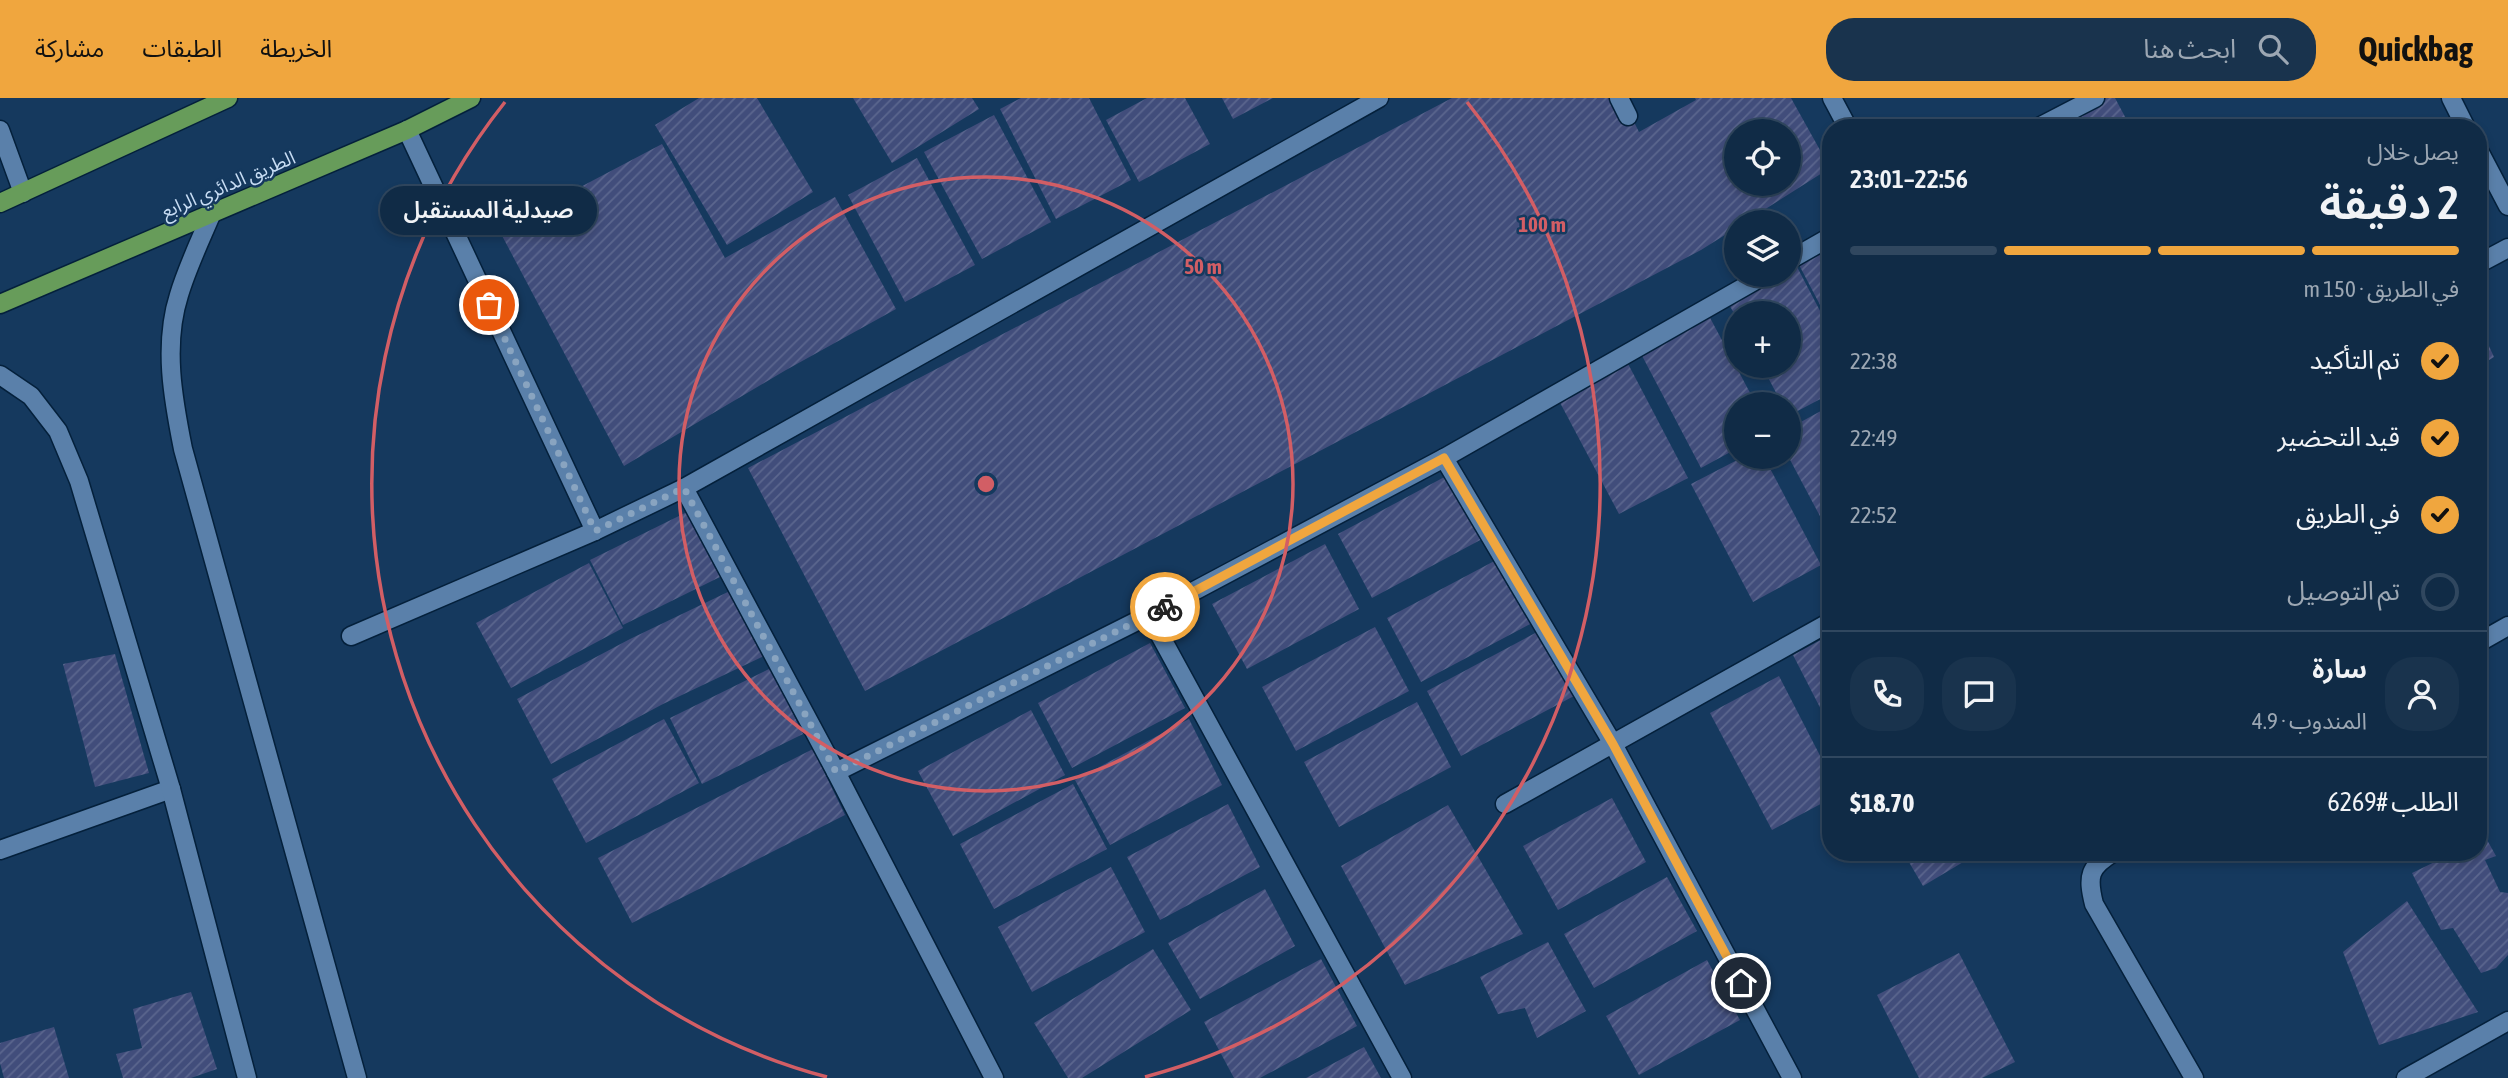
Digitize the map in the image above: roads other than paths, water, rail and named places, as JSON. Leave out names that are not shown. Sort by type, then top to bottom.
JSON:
[{"type":"main road","points":[[0,203],[228,98]]},
{"type":"main road","name":"الطريق الدائري الرابع","points":[[0,304],[407,130],[471,98]]},
{"type":"street","points":[[351,636],[595,531],[684,488],[1379,98]]},
{"type":"street","points":[[1619,98],[1628,116]]},
{"type":"street","points":[[1832,98],[1843,119]]},
{"type":"street","points":[[2054,119],[2095,98]]},
{"type":"street","points":[[2451,98],[2462,119]]},
{"type":"street","points":[[0,130],[23,193]]},
{"type":"street","points":[[407,130],[595,531]]},
{"type":"street","points":[[2487,166],[2508,206]]},
{"type":"street","points":[[211,215],[178,296],[171,345],[173,395],[187,462],[357,1078]]},
{"type":"street","points":[[1801,254],[1822,242]]},
{"type":"street","points":[[2487,259],[2508,248]]},
{"type":"street","points":[[836,772],[1149,615],[1444,458],[1744,287]]},
{"type":"street","points":[[0,375],[31,396],[58,431],[79,481],[171,789],[247,1078]]},
{"type":"street","points":[[1444,458],[1613,744],[1792,1078]]},
{"type":"street","points":[[684,488],[836,772],[994,1078]]},
{"type":"street","points":[[1149,615],[1402,1078]]},
{"type":"street","points":[[1506,804],[1822,626]]},
{"type":"street","points":[[2487,638],[2508,626]]},
{"type":"street","points":[[0,850],[171,789]]},
{"type":"street","points":[[2099,861],[2089,884],[2094,904],[2194,1078]]},
{"type":"street","points":[[2406,1078],[2508,1021]]},
{"type":"place","name":"صيدلية المستقبل","points":[[489,305]]}]
